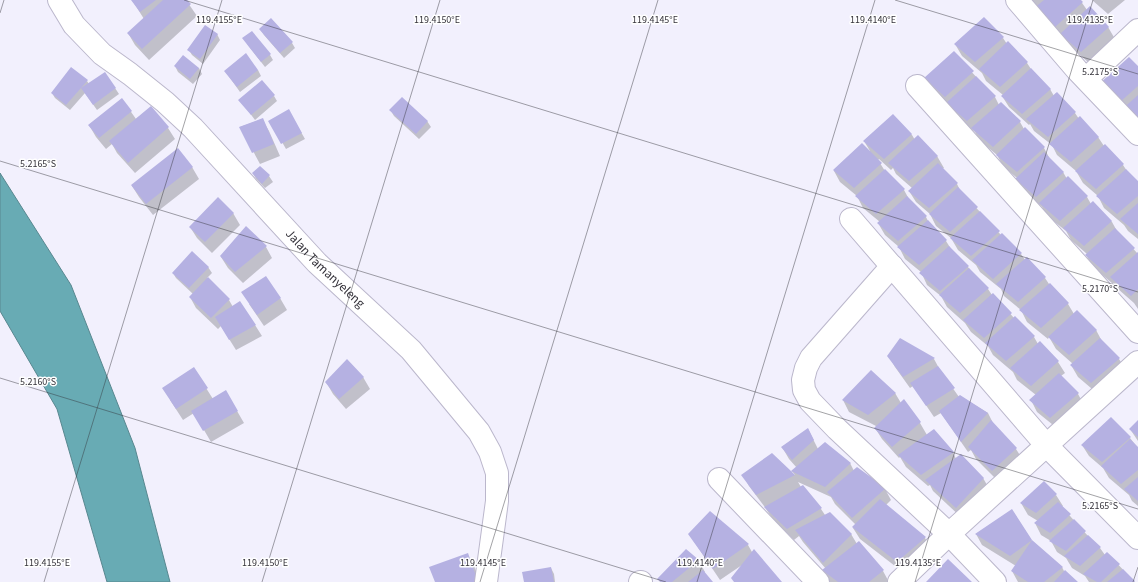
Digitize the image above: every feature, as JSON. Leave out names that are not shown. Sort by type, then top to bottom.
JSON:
[{"type":"street","name":"Jalan Tamanyeleng","points":[[59,0],[74,25],[102,54],[160,97],[182,117],[317,263],[411,350],[479,432],[490,452],[497,473],[497,501],[486,582]]},
{"type":"street","points":[[1018,0],[1086,79],[1138,134]]},
{"type":"street","points":[[1086,79],[1138,30]]},
{"type":"street","points":[[917,86],[1138,332]]},
{"type":"street","points":[[851,219],[1047,446],[1138,538]]},
{"type":"street","points":[[892,266],[811,358],[806,368],[803,380],[804,390],[810,401],[837,429],[949,534],[995,582]]},
{"type":"street","points":[[899,582],[949,534],[1138,362]]},
{"type":"street","points":[[719,479],[818,582]]},
{"type":"water","points":[[0,173],[71,285],[135,448],[170,582],[107,582],[57,409],[0,311]]},
{"type":"building","points":[[131,0],[156,0],[140,12]]},
{"type":"building","points":[[163,0],[187,0],[191,4],[142,49],[127,33]]},
{"type":"building","points":[[1044,0],[1081,0],[1083,2],[1055,27],[1033,9]]},
{"type":"building","points":[[1090,6],[1109,27],[1081,52],[1060,34]]},
{"type":"building","points":[[984,17],[1004,37],[975,62],[954,44]]},
{"type":"building","points":[[271,18],[293,42],[280,53],[259,29]]},
{"type":"building","points":[[205,25],[218,34],[200,59],[187,50]]},
{"type":"building","points":[[252,31],[271,54],[261,62],[242,38]]},
{"type":"building","points":[[1008,41],[1028,62],[1000,87],[979,69]]},
{"type":"building","points":[[954,51],[974,71],[945,97],[924,78]]},
{"type":"building","points":[[246,53],[258,70],[237,87],[224,71]]},
{"type":"building","points":[[183,55],[199,68],[190,79],[174,66]]},
{"type":"building","points":[[1129,57],[1138,66],[1138,86],[1120,102],[1099,84]]},
{"type":"building","points":[[71,67],[88,80],[66,105],[51,93]]},
{"type":"building","points":[[1031,68],[1051,89],[1022,114],[1001,96]]},
{"type":"building","points":[[105,72],[116,88],[93,105],[81,88]]},
{"type":"building","points":[[976,76],[996,96],[967,121],[946,103]]},
{"type":"building","points":[[262,80],[275,95],[251,115],[238,100]]},
{"type":"building","points":[[1057,92],[1076,112],[1048,137],[1026,119]]},
{"type":"building","points":[[1138,95],[1138,128],[1119,112]]},
{"type":"building","points":[[402,97],[428,121],[416,134],[389,110]]},
{"type":"building","points":[[122,98],[132,111],[99,138],[88,125]]},
{"type":"building","points":[[1001,102],[1021,121],[993,147],[971,128]]},
{"type":"building","points":[[151,106],[169,127],[128,163],[109,141]]},
{"type":"building","points":[[289,109],[302,133],[281,144],[268,121]]},
{"type":"building","points":[[893,114],[912,134],[884,159],[863,141]]},
{"type":"building","points":[[1080,116],[1099,137],[1071,162],[1049,144]]},
{"type":"building","points":[[263,118],[274,144],[252,153],[239,127]]},
{"type":"building","points":[[1025,127],[1045,147],[1017,172],[996,155]]},
{"type":"building","points":[[918,135],[938,156],[909,181],[888,163]]},
{"type":"building","points":[[862,143],[882,163],[854,188],[833,170]]},
{"type":"building","points":[[1105,144],[1124,164],[1096,189],[1075,171]]},
{"type":"building","points":[[178,148],[193,167],[146,204],[131,185]]},
{"type":"building","points":[[1044,152],[1064,172],[1036,197],[1015,179]]},
{"type":"building","points":[[938,163],[958,183],[929,208],[908,191]]},
{"type":"building","points":[[260,166],[270,175],[262,184],[252,173]]},
{"type":"building","points":[[885,169],[905,189],[876,214],[855,196]]},
{"type":"building","points":[[1126,169],[1138,181],[1138,196],[1117,214],[1096,196]]},
{"type":"building","points":[[1068,176],[1088,196],[1060,221],[1039,203]]},
{"type":"building","points":[[958,187],[978,207],[950,232],[929,214]]},
{"type":"building","points":[[907,196],[927,216],[898,241],[877,223]]},
{"type":"building","points":[[218,197],[234,213],[205,242],[189,227]]},
{"type":"building","points":[[1093,201],[1112,221],[1084,246],[1063,228]]},
{"type":"building","points":[[1138,203],[1138,234],[1120,219]]},
{"type":"building","points":[[980,211],[1000,231],[971,256],[950,238]]},
{"type":"building","points":[[928,220],[947,240],[919,265],[897,247]]},
{"type":"building","points":[[246,226],[267,246],[235,272],[220,256]]},
{"type":"building","points":[[1115,228],[1135,248],[1106,273],[1085,255]]},
{"type":"building","points":[[1002,233],[1022,253],[993,279],[972,260]]},
{"type":"building","points":[[949,246],[969,266],[940,291],[919,273]]},
{"type":"building","points":[[192,251],[209,267],[189,288],[172,273]]},
{"type":"building","points":[[1138,252],[1138,289],[1131,296],[1110,277]]},
{"type":"building","points":[[1027,257],[1046,277],[1018,302],[996,284]]},
{"type":"building","points":[[969,268],[989,288],[960,313],[939,295]]},
{"type":"building","points":[[266,276],[281,298],[257,315],[241,292]]},
{"type":"building","points":[[208,277],[230,299],[211,318],[189,297]]},
{"type":"building","points":[[1050,283],[1069,303],[1041,328],[1019,310]]},
{"type":"building","points":[[993,293],[1012,313],[984,338],[963,320]]},
{"type":"building","points":[[240,301],[256,325],[229,340],[215,317]]},
{"type":"building","points":[[1077,310],[1097,330],[1069,355],[1048,337]]},
{"type":"building","points":[[1015,316],[1035,336],[1006,361],[985,343]]},
{"type":"building","points":[[900,338],[935,358],[903,377],[887,356]]},
{"type":"building","points":[[1100,338],[1120,358],[1091,383],[1070,365]]},
{"type":"building","points":[[1040,341],[1059,361],[1031,386],[1010,368]]},
{"type":"building","points":[[347,359],[364,377],[339,399],[325,382]]},
{"type":"building","points":[[938,366],[955,388],[926,406],[910,383]]},
{"type":"building","points":[[194,367],[208,388],[176,409],[162,388]]},
{"type":"building","points":[[871,370],[896,393],[868,415],[842,400]]},
{"type":"building","points":[[1059,373],[1079,393],[1050,418],[1029,400]]},
{"type":"building","points":[[226,390],[238,411],[203,431],[191,411]]},
{"type":"building","points":[[960,395],[988,413],[961,442],[939,411]]},
{"type":"building","points":[[904,399],[921,422],[892,447],[874,428]]},
{"type":"building","points":[[1111,417],[1131,437],[1102,462],[1081,445]]},
{"type":"building","points":[[991,420],[1017,448],[992,471],[968,447]]},
{"type":"building","points":[[1138,420],[1138,437],[1129,429]]},
{"type":"building","points":[[808,428],[814,440],[792,460],[781,447]]},
{"type":"building","points":[[934,429],[954,452],[921,475],[898,455]]},
{"type":"building","points":[[1130,439],[1138,447],[1138,470],[1121,484],[1101,466]]},
{"type":"building","points":[[825,442],[851,463],[825,487],[791,471]]},
{"type":"building","points":[[772,453],[795,475],[756,495],[741,475]]},
{"type":"building","points":[[961,454],[984,478],[956,508],[925,480]]},
{"type":"building","points":[[857,467],[886,488],[852,518],[827,492]]},
{"type":"building","points":[[1138,477],[1138,501],[1124,489]]},
{"type":"building","points":[[1044,481],[1057,494],[1036,513],[1020,503]]},
{"type":"building","points":[[803,485],[822,508],[787,529],[764,507]]},
{"type":"building","points":[[880,499],[926,537],[897,562],[852,527]]},
{"type":"building","points":[[1058,502],[1071,514],[1050,533],[1034,523]]},
{"type":"building","points":[[1012,509],[1032,540],[1010,556],[975,534]]},
{"type":"building","points":[[710,511],[749,544],[713,569],[688,534]]},
{"type":"building","points":[[830,512],[852,534],[823,563],[795,530]]},
{"type":"building","points":[[1074,519],[1086,531],[1066,551],[1049,541]]},
{"type":"building","points":[[1088,535],[1101,547],[1080,566],[1064,556]]},
{"type":"building","points":[[1032,540],[1063,567],[1044,582],[1028,582],[1011,571]]},
{"type":"building","points":[[859,541],[884,570],[869,582],[838,582],[822,570]]},
{"type":"building","points":[[686,549],[699,560],[672,582],[661,582],[657,579]]},
{"type":"building","points":[[754,549],[782,582],[734,582],[731,578]]},
{"type":"building","points":[[1107,552],[1120,564],[1101,582],[1097,582],[1083,574]]},
{"type":"building","points":[[468,553],[478,582],[435,582],[429,567]]},
{"type":"building","points":[[948,559],[972,582],[926,582]]},
{"type":"building","points":[[551,567],[554,582],[524,582],[522,572]]},
{"type":"building","points":[[1123,569],[1135,581],[1134,582],[1107,582]]},
{"type":"building","points":[[703,570],[713,582],[688,582]]},
{"type":"building","points":[[1065,570],[1078,582],[1054,582]]}]
